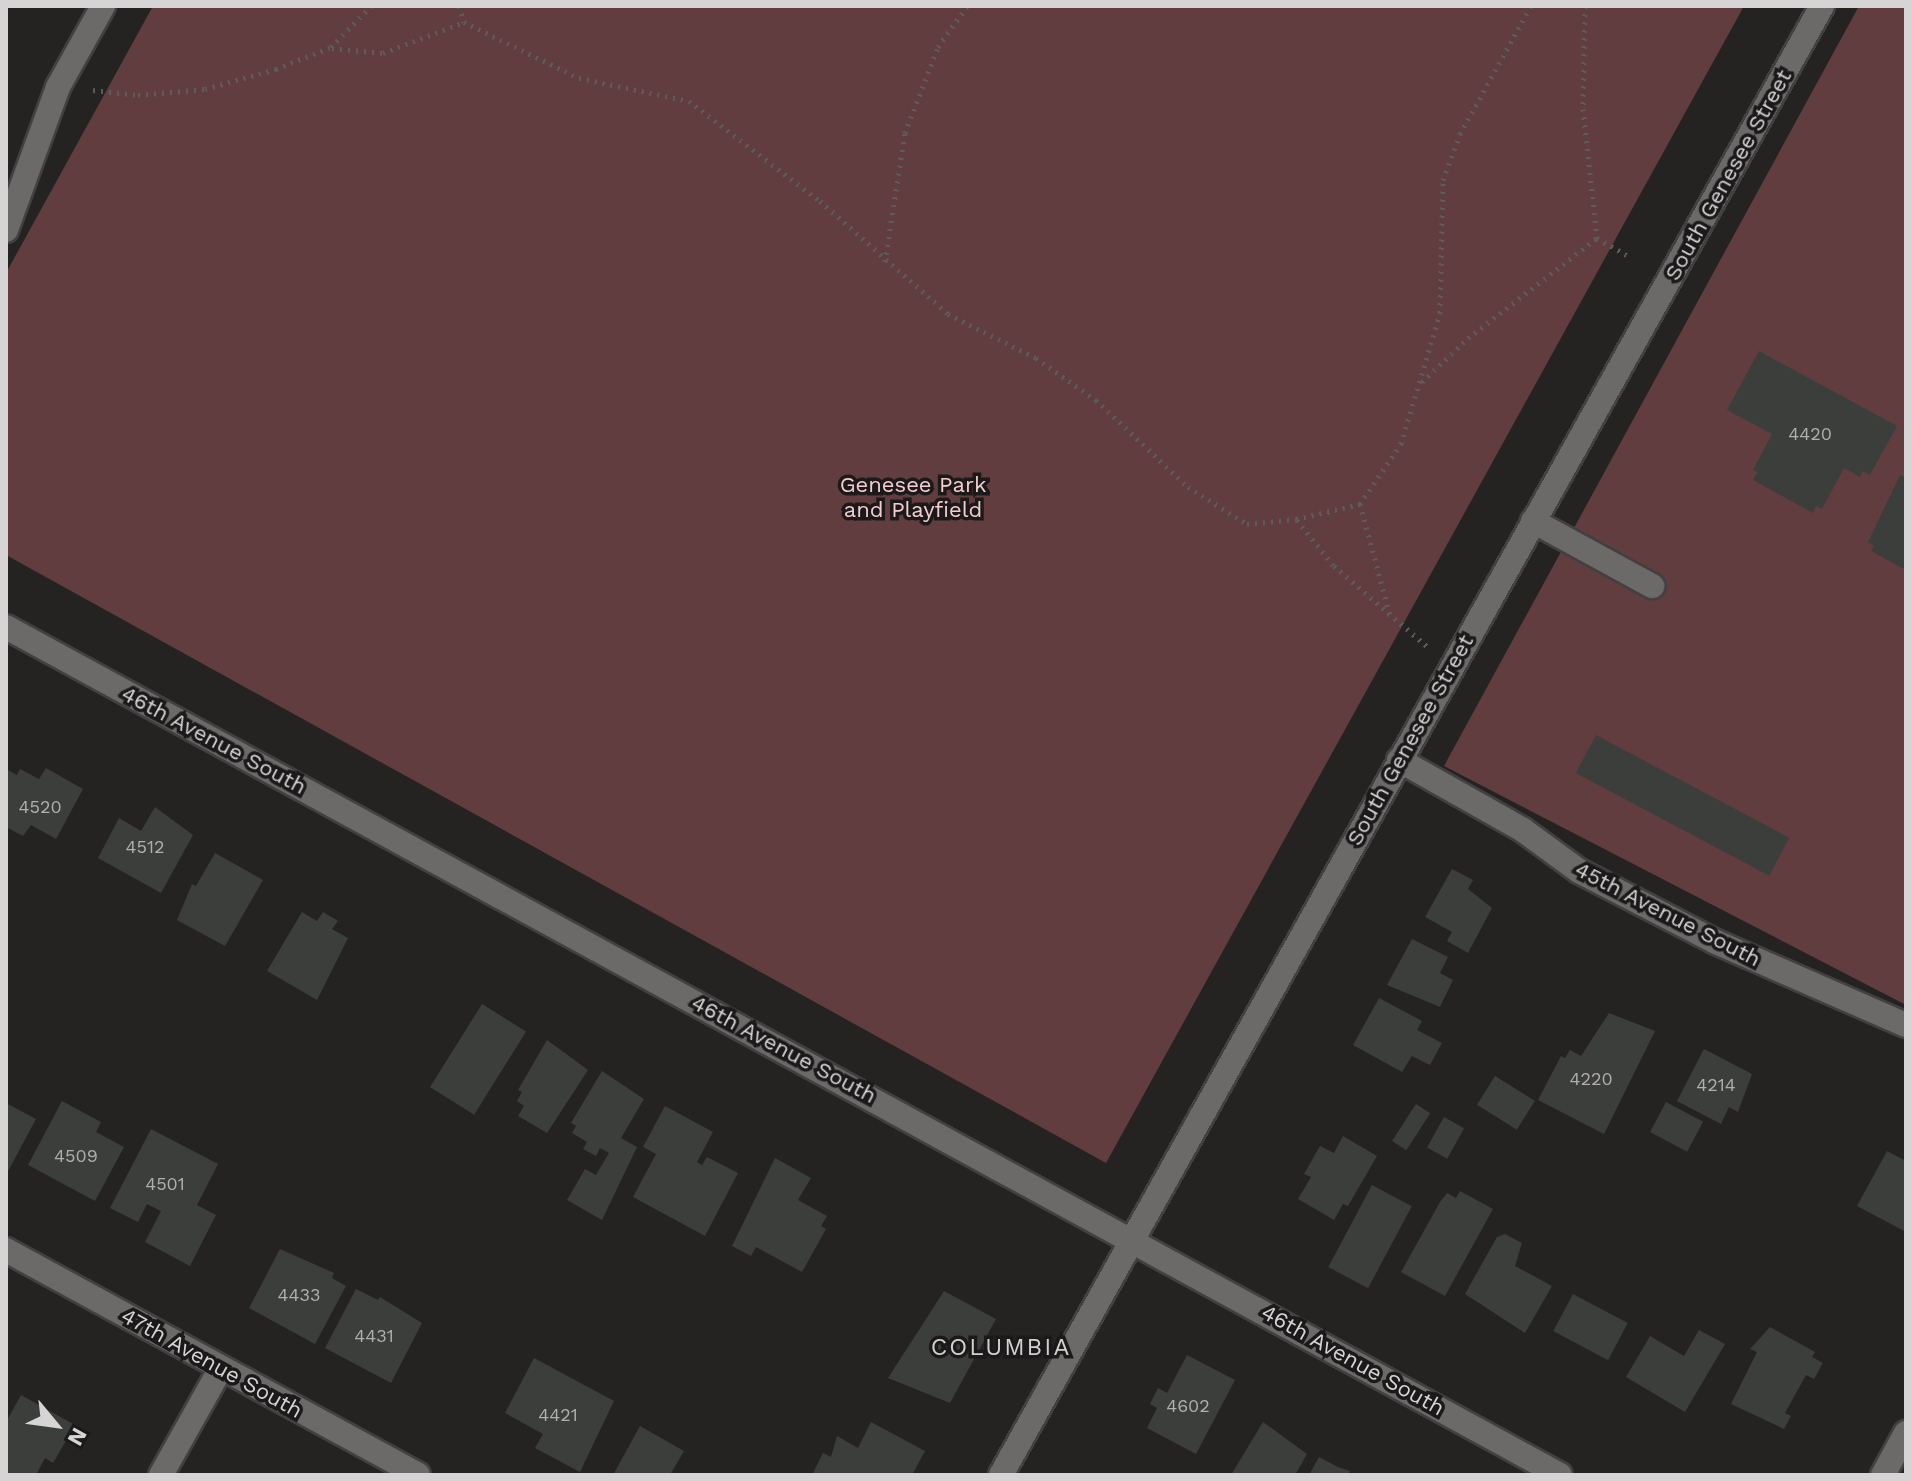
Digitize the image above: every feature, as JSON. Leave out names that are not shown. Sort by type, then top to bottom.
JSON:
[{"type":"street","points":[[6,230],[58,87],[103,6]]},
{"type":"street","name":"South Genesee Street","points":[[1001,1475],[1131,1237],[1822,6]]},
{"type":"street","points":[[1533,521],[1652,586]]},
{"type":"street","name":"46th Avenue South","points":[[6,627],[1131,1237],[1560,1475]]},
{"type":"street","name":"45th Avenue South","points":[[1399,760],[1523,830],[1579,871],[1716,942],[1906,1025]]},
{"type":"street","name":"47th Avenue South","points":[[6,1250],[418,1475]]},
{"type":"street","points":[[161,1475],[221,1368]]},
{"type":"street","points":[[1883,1475],[1906,1433]]},
{"type":"path","points":[[331,47],[371,6]]},
{"type":"path","points":[[459,6],[464,22],[579,78],[689,101],[820,201],[885,262],[948,314],[1036,358],[1096,400],[1200,495],[1247,524],[1296,519],[1360,504],[1401,444],[1422,382],[1440,313],[1443,180],[1460,134],[1531,6]]},
{"type":"path","points":[[885,262],[905,133],[938,47],[967,6]]},
{"type":"path","points":[[1585,6],[1583,109],[1597,238]]},
{"type":"path","points":[[78,89],[138,95],[205,89],[331,47],[383,53],[464,22]]},
{"type":"path","points":[[1422,382],[1468,338],[1597,238]]},
{"type":"path","points":[[1597,238],[1626,255]]},
{"type":"path","points":[[1360,504],[1391,619]]},
{"type":"path","points":[[1296,519],[1334,566],[1420,643]]},
{"type":"green space","name":"Genesee Park and Playfield","points":[[153,6],[1744,6],[1106,1163],[6,555],[6,273]]},
{"type":"green space","points":[[1859,6],[1906,6],[1906,1005],[1444,766]]},
{"type":"building","points":[[1759,351],[1897,426],[1870,475],[1863,471],[1860,477],[1844,468],[1822,509],[1816,506],[1813,513],[1753,480],[1757,472],[1753,470],[1772,434],[1727,410]]},
{"type":"building","points":[[1900,475],[1906,478],[1906,570],[1871,551],[1874,546],[1868,542]]},
{"type":"building","points":[[1596,735],[1789,838],[1769,876],[1576,773]]},
{"type":"building","points":[[46,768],[83,789],[56,839],[31,825],[23,836],[6,827],[6,769],[17,775],[20,769],[39,779]]},
{"type":"building","points":[[155,807],[193,835],[161,893],[98,858],[119,818],[141,831]]},
{"type":"building","points":[[215,853],[263,880],[225,946],[177,920],[192,884],[196,886]]},
{"type":"building","points":[[1452,869],[1473,880],[1468,889],[1492,908],[1468,953],[1447,941],[1452,932],[1425,917]]},
{"type":"building","points":[[302,912],[317,921],[323,912],[338,921],[332,929],[348,938],[317,1000],[267,971]]},
{"type":"building","points":[[1412,939],[1448,957],[1440,973],[1453,980],[1440,1007],[1387,985]]},
{"type":"building","points":[[1379,998],[1422,1021],[1417,1030],[1442,1043],[1430,1065],[1412,1056],[1402,1072],[1353,1045]]},
{"type":"building","points":[[482,1004],[526,1032],[474,1115],[430,1087]]},
{"type":"building","points":[[1609,1013],[1655,1031],[1604,1134],[1538,1100],[1561,1056],[1565,1058],[1570,1050],[1581,1056]]},
{"type":"building","points":[[547,1040],[588,1070],[547,1133],[518,1116],[524,1106],[517,1101],[522,1092],[518,1090]]},
{"type":"building","points":[[1704,1049],[1752,1074],[1738,1112],[1729,1107],[1721,1124],[1677,1101]]},
{"type":"building","points":[[602,1071],[644,1099],[621,1138],[637,1147],[602,1220],[567,1200],[585,1169],[596,1175],[609,1153],[600,1148],[596,1156],[583,1149],[587,1142],[572,1133],[576,1126],[571,1123]]},
{"type":"building","points":[[1495,1076],[1535,1101],[1517,1130],[1477,1105]]},
{"type":"building","points":[[62,1101],[101,1122],[96,1132],[124,1147],[95,1201],[28,1165]]},
{"type":"building","points":[[1666,1102],[1703,1122],[1687,1152],[1650,1132]]},
{"type":"building","points":[[6,1103],[36,1119],[6,1175]]},
{"type":"building","points":[[1416,1104],[1430,1113],[1406,1150],[1392,1141]]},
{"type":"building","points":[[665,1106],[713,1132],[697,1162],[702,1165],[707,1157],[738,1173],[705,1236],[633,1197],[656,1154],[643,1147]]},
{"type":"building","points":[[1444,1117],[1464,1128],[1447,1159],[1427,1148]]},
{"type":"building","points":[[151,1129],[218,1164],[197,1205],[216,1215],[190,1266],[145,1242],[161,1211],[147,1204],[138,1222],[110,1208]]},
{"type":"building","points":[[1343,1136],[1377,1156],[1348,1206],[1343,1204],[1334,1220],[1298,1199],[1311,1177],[1304,1174],[1320,1146],[1334,1153]]},
{"type":"building","points":[[1887,1151],[1906,1161],[1906,1232],[1857,1206]]},
{"type":"building","points":[[775,1158],[811,1178],[798,1200],[827,1216],[821,1226],[826,1229],[802,1272],[756,1247],[751,1256],[732,1246]]},
{"type":"building","points":[[1372,1185],[1412,1206],[1368,1288],[1328,1267]]},
{"type":"building","points":[[1460,1191],[1493,1209],[1445,1296],[1401,1272],[1440,1202],[1447,1193],[1456,1198]]},
{"type":"building","points":[[1505,1234],[1522,1243],[1515,1266],[1552,1286],[1525,1333],[1465,1294],[1497,1237]]},
{"type":"building","points":[[280,1249],[334,1273],[332,1278],[346,1286],[315,1344],[249,1308]]},
{"type":"building","points":[[356,1289],[378,1300],[380,1297],[422,1323],[391,1383],[325,1348]]},
{"type":"building","points":[[944,1291],[996,1319],[950,1403],[888,1378]]},
{"type":"building","points":[[1573,1294],[1628,1323],[1608,1360],[1553,1331]]},
{"type":"building","points":[[1770,1327],[1815,1352],[1812,1357],[1823,1363],[1814,1379],[1806,1375],[1785,1413],[1791,1416],[1784,1429],[1731,1404],[1757,1352],[1750,1349]]},
{"type":"building","points":[[1699,1330],[1725,1344],[1685,1412],[1626,1377],[1650,1336],[1684,1356]]},
{"type":"building","points":[[1187,1355],[1235,1380],[1196,1454],[1147,1428],[1157,1408],[1150,1404],[1158,1388],[1167,1393]]},
{"type":"building","points":[[534,1358],[614,1401],[580,1472],[535,1448],[543,1434],[505,1413]]},
{"type":"building","points":[[21,1395],[75,1425],[53,1463],[45,1458],[36,1475],[6,1475],[6,1422]]},
{"type":"building","points":[[871,1422],[925,1451],[912,1475],[812,1475],[823,1453],[831,1457],[837,1436],[858,1448]]},
{"type":"building","points":[[1263,1422],[1307,1454],[1295,1475],[1231,1475]]},
{"type":"building","points":[[640,1426],[684,1451],[670,1475],[613,1475]]},
{"type":"building","points":[[1319,1457],[1350,1471],[1348,1475],[1309,1475]]},
{"type":"district","name":"COLUMBIA","points":[[1001,1348]]}]
